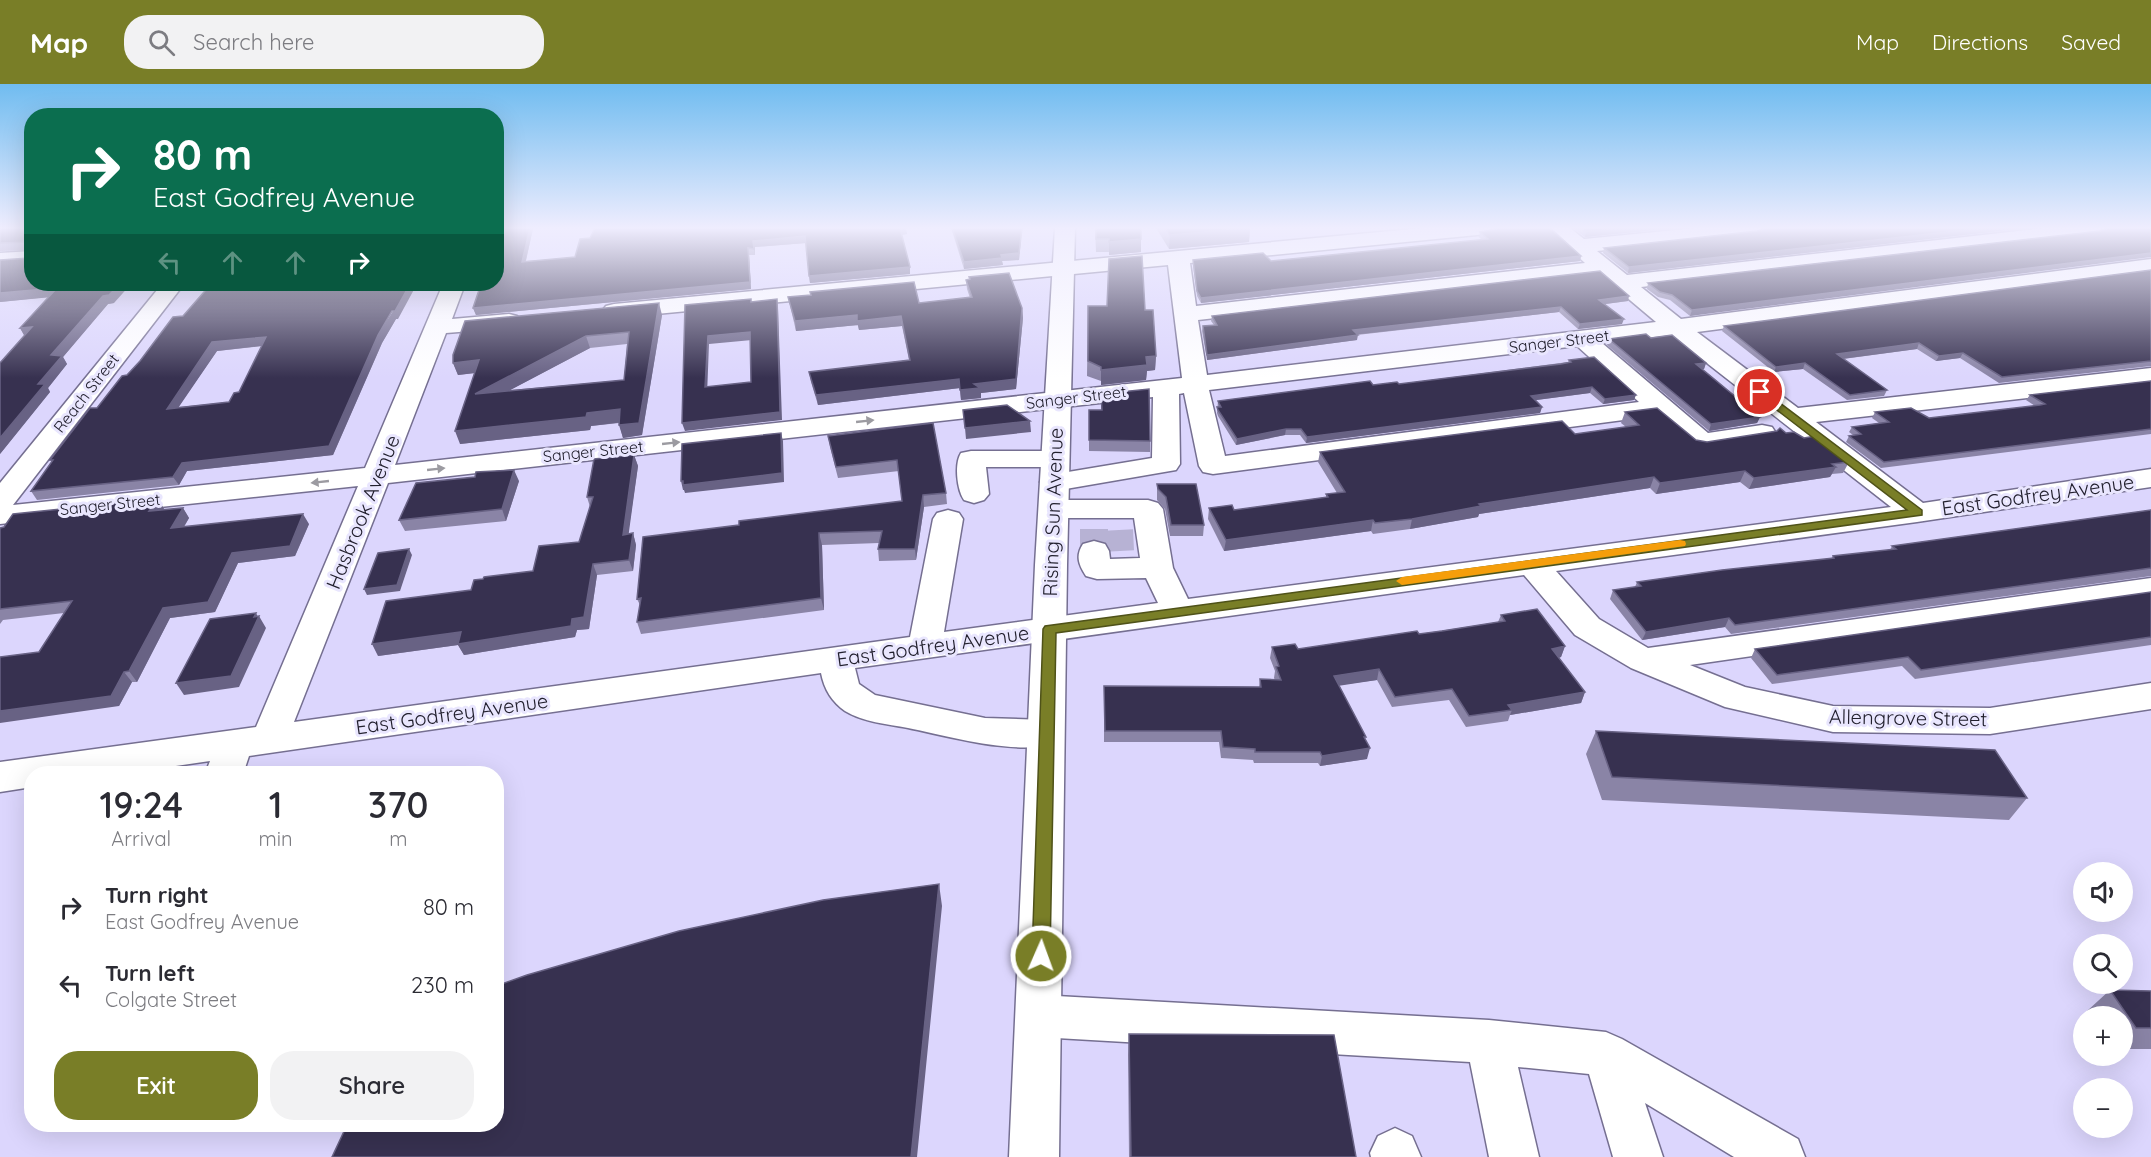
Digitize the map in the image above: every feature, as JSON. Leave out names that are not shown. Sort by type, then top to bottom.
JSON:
[{"type":"street","points":[[588,313],[957,278]]},
{"type":"street","name":"Rising Sun Avenue","points":[[1035,1157],[1051,565],[1063,278]]},
{"type":"street","points":[[1181,278],[1196,383],[1213,466],[1660,406]]},
{"type":"street","points":[[1186,314],[1570,278]]},
{"type":"street","points":[[1619,278],[1676,327],[1917,513]]},
{"type":"street","name":"Sanger Street","points":[[0,515],[378,476],[1166,387],[1676,327],[2055,278]]},
{"type":"street","name":"Reach Street","points":[[0,502],[167,291]]},
{"type":"street","name":"Hasbrook Avenue","points":[[242,753],[378,476],[451,291]]},
{"type":"street","points":[[438,327],[530,318]]},
{"type":"street","points":[[1582,338],[1702,442],[1762,433]]},
{"type":"street","points":[[1793,417],[2151,376]]},
{"type":"street","points":[[974,494],[971,459],[1054,483],[1166,464],[1166,387]]},
{"type":"street","name":"East Godfrey Avenue","points":[[111,766],[242,753],[837,659],[1531,563],[1917,513],[2151,478]]},
{"type":"street","points":[[1054,483],[1107,539],[1157,568]]},
{"type":"street","points":[[1051,565],[1107,539],[1148,508],[1157,568],[1179,613]]},
{"type":"street","points":[[925,647],[948,519]]},
{"type":"street","name":"Allengrove Street","points":[[1531,563],[1587,627],[1643,660],[1737,698],[1833,719],[1990,721],[2151,696]]},
{"type":"street","points":[[1643,660],[2151,588]]},
{"type":"street","points":[[837,659],[840,685],[848,697],[866,706],[985,731],[1046,750]]},
{"type":"street","name":"East Godfrey Avenue","points":[[0,777],[24,775]]},
{"type":"street","points":[[1039,1016],[1489,1042],[1606,1054],[1780,1157]]},
{"type":"street","points":[[1489,1042],[1514,1157]]},
{"type":"street","points":[[1606,1054],[1638,1157]]},
{"type":"building","points":[[0,278],[24,278],[24,291],[0,293]]},
{"type":"building","points":[[504,278],[750,278],[750,282],[473,308],[479,291],[504,291]]},
{"type":"building","points":[[1011,278],[1022,308],[1016,379],[974,384],[980,388],[960,390],[959,379],[816,395],[809,372],[910,360],[901,316],[857,321],[857,315],[795,321],[788,297],[811,295],[810,292],[914,282],[919,303],[972,297],[966,280]]},
{"type":"building","points":[[1108,278],[1143,278],[1145,310],[1153,310],[1156,356],[1146,357],[1147,365],[1101,370],[1101,367],[1088,361],[1088,306],[1107,306]]},
{"type":"building","points":[[1195,278],[1381,278],[1201,298],[1197,291]]},
{"type":"building","points":[[1539,278],[1608,278],[1629,296],[1599,300],[1624,319],[1580,324],[1561,307],[1353,330],[1358,335],[1207,355],[1203,326],[1217,325],[1212,316]]},
{"type":"building","points":[[1691,278],[1949,278],[1692,310],[1672,295],[1660,292],[1648,283]]},
{"type":"building","points":[[2089,278],[2151,278],[2151,361],[2002,377],[1963,353],[1939,356],[1919,343],[1837,354],[1887,390],[1850,395],[1805,363],[1776,367],[1724,326]]},
{"type":"building","points":[[54,291],[113,291],[103,296],[51,355],[62,356],[38,384],[45,384],[0,438],[0,363],[32,327],[20,328]]},
{"type":"building","points":[[205,291],[406,291],[378,335],[329,446],[182,463],[173,477],[31,491],[53,460],[50,460],[90,408],[97,408],[122,376],[127,375],[140,361],[173,317],[183,316]],"holes":[[[266,337],[239,392],[234,393],[229,402],[167,409],[212,342]]]},
{"type":"building","points":[[777,299],[780,412],[682,423],[685,305]],"holes":[[[750,332],[751,382],[705,387],[708,336]]]},
{"type":"building","points":[[659,303],[639,423],[619,425],[620,409],[587,413],[586,417],[455,431],[479,360],[453,363],[453,355],[465,321]],"holes":[[[629,332],[624,380],[475,394],[586,336]]]},
{"type":"building","points":[[1646,334],[1651,338],[1672,335],[1706,363],[1696,364],[1760,417],[1711,424],[1609,339]]},
{"type":"building","points":[[1594,357],[1636,395],[1605,399],[1592,387],[1531,396],[1542,407],[1307,437],[1301,429],[1286,429],[1237,439],[1217,407],[1221,407],[1218,401],[1370,381],[1373,385],[1397,382],[1399,384],[1561,364],[1571,362],[1569,360]]},
{"type":"building","points":[[2151,381],[2151,429],[1884,462],[1849,436],[1861,434],[1852,427],[1889,422],[1875,412],[1911,408],[1929,418],[2045,404],[2030,395]]},
{"type":"building","points":[[1149,389],[1150,441],[1089,440],[1089,410],[1102,410],[1101,394]]},
{"type":"building","points":[[1007,405],[1030,421],[965,428],[963,410]]},
{"type":"building","points":[[1657,408],[1696,440],[1707,442],[1777,431],[1780,428],[1786,433],[1794,432],[1804,438],[1815,436],[1849,462],[1832,464],[1836,467],[1754,478],[1745,471],[1660,483],[1654,477],[1479,504],[1481,506],[1412,519],[1375,523],[1373,520],[1226,540],[1209,508],[1232,505],[1234,510],[1328,497],[1326,494],[1345,492],[1320,452],[1562,421],[1575,434],[1639,425],[1625,412]]},
{"type":"building","points":[[933,423],[946,493],[923,495],[915,549],[878,549],[882,531],[819,533],[821,598],[637,622],[641,598],[637,599],[643,537],[739,525],[739,521],[902,501],[897,460],[836,467],[828,436]]},
{"type":"building","points":[[781,433],[782,473],[683,485],[681,481],[682,444]]},
{"type":"building","points":[[634,455],[623,535],[633,533],[629,560],[593,564],[584,617],[572,619],[571,626],[458,644],[461,632],[372,644],[386,601],[471,590],[474,580],[533,571],[539,546],[579,542],[593,497],[587,497],[594,459]]},
{"type":"building","points":[[514,470],[502,509],[399,520],[416,483],[475,477],[476,472]]},
{"type":"building","points":[[1157,484],[1196,484],[1204,525],[1171,525],[1166,497],[1158,489]]},
{"type":"building","points":[[158,499],[149,511],[183,508],[171,528],[303,514],[290,546],[232,553],[208,602],[163,608],[129,671],[124,672],[111,696],[0,711],[0,657],[39,652],[72,601],[0,609],[0,528],[4,527],[13,514]]},
{"type":"building","points":[[2151,510],[2151,568],[1735,625],[1729,618],[1646,632],[1613,590],[1641,586],[1637,582],[1834,558],[1833,556],[1896,549],[1892,546]]},
{"type":"building","points":[[409,549],[397,585],[364,589],[378,553]]},
{"type":"building","points":[[2151,592],[2151,637],[1921,670],[1908,657],[1777,675],[1755,649]]},
{"type":"building","points":[[1537,609],[1565,646],[1552,649],[1585,692],[1508,705],[1512,710],[1469,716],[1452,689],[1395,697],[1379,669],[1334,676],[1370,748],[1322,756],[1320,752],[1255,752],[1255,749],[1223,747],[1221,731],[1105,731],[1104,686],[1261,687],[1260,679],[1281,680],[1272,647],[1295,644],[1298,649],[1417,631],[1419,634],[1442,631],[1505,621],[1501,615]]},
{"type":"building","points":[[256,613],[254,617],[259,616],[231,676],[176,683],[210,619]]},
{"type":"building","points":[[1596,731],[1995,750],[2027,798],[1612,777]]},
{"type":"building","points":[[939,884],[911,1157],[332,1157],[344,1132],[504,1132],[504,983],[679,931],[823,900]]},
{"type":"building","points":[[2133,991],[2151,991],[2151,1028],[2136,1028],[2133,1024],[2133,1006],[2121,1006],[2113,994],[2133,994]]},
{"type":"building","points":[[1129,1034],[1334,1035],[1356,1157],[1131,1157]]},
{"type":"tunnel","points":[[1094,529],[1094,551]]},
{"type":"tunnel","points":[[1119,530],[1120,551]]},
{"type":"slow traffic","points":[[1402,581],[1680,544]]},
{"type":"route","points":[[1041,956],[1050,629],[1917,513],[1760,392]]}]
